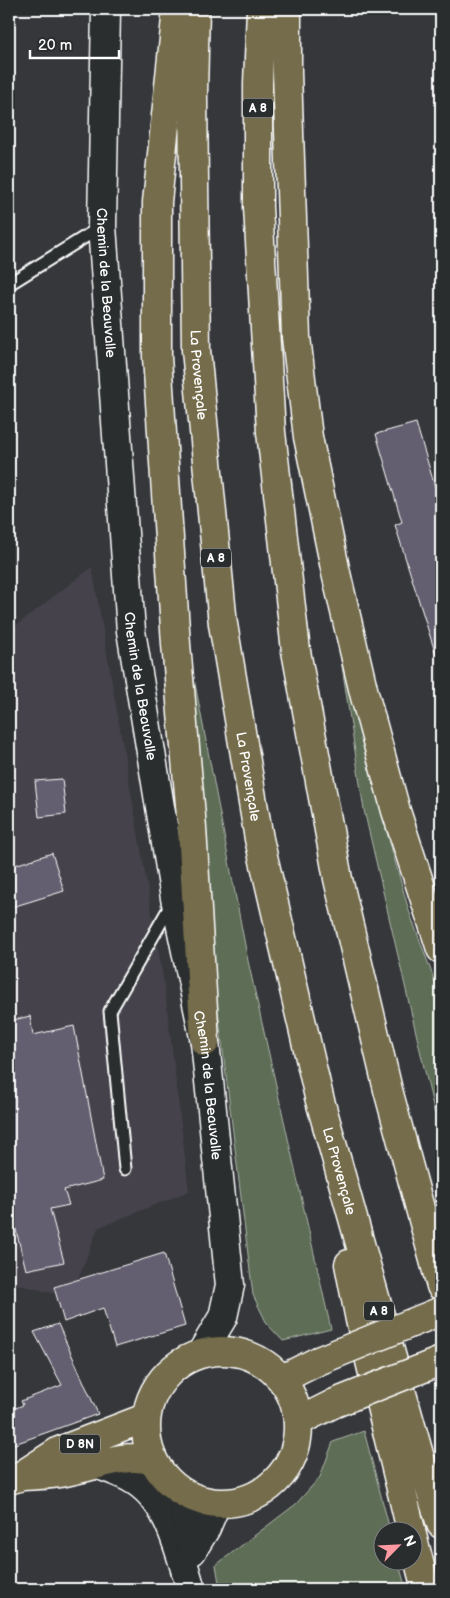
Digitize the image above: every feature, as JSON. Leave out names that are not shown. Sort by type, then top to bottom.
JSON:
[{"type":"main road","points":[[177,9],[158,202],[157,357],[176,634],[192,828],[204,1042]]},
{"type":"main road","name":"La Provençale","points":[[195,9],[193,104],[196,350],[223,624],[259,839],[319,1097],[441,1524]]},
{"type":"main road","name":"A 8","points":[[262,9],[258,83],[258,206],[271,432],[296,652],[338,879],[388,1090],[441,1286]]},
{"type":"main road","points":[[287,9],[287,82],[296,337],[308,437],[336,573],[364,693],[396,811],[441,949]]},
{"type":"main road","points":[[319,1097],[360,1320],[410,1520]]},
{"type":"main road","points":[[282,1379],[318,1361],[441,1311]]},
{"type":"main road","points":[[235,1351],[262,1361],[282,1379],[293,1398],[299,1422],[296,1446],[285,1471],[271,1486],[248,1499],[216,1504],[181,1492],[169,1482],[153,1461],[146,1435],[146,1418],[150,1401],[162,1378],[178,1363],[202,1352],[235,1351]]},
{"type":"main road","points":[[299,1422],[335,1403],[441,1361]]},
{"type":"main road","name":"D 8N","points":[[14,1478],[59,1451],[146,1418]]},
{"type":"main road","name":"D 8N","points":[[14,1478],[70,1472],[94,1463],[141,1457],[153,1461]]},
{"type":"main road","points":[[421,1570],[426,1589]]},
{"type":"street","name":"Chemin de la Beauvalle","points":[[106,9],[102,226],[131,631],[175,898],[204,1042],[230,1286],[223,1317],[202,1352]]},
{"type":"street","points":[[94,1463],[131,1478],[153,1496],[172,1530],[191,1589]]},
{"type":"street","points":[[181,1492],[192,1551],[191,1589]]},
{"type":"street","points":[[192,1551],[206,1528],[216,1504]]},
{"type":"lane","points":[[9,284],[102,226]]},
{"type":"lane","points":[[125,1169],[110,1011],[175,898]]},
{"type":"shaded area","points":[[92,567],[164,983],[189,1191],[98,1228],[75,1287],[57,1294],[16,1284],[9,1286],[9,631]]},
{"type":"green space","points":[[336,627],[365,754],[409,911],[441,998],[441,1140],[364,810]]},
{"type":"green space","points":[[193,673],[248,961],[331,1329],[283,1341],[267,1324],[253,1295],[216,994]]},
{"type":"green space","points":[[364,1431],[387,1520],[372,1520],[372,1570],[401,1570],[406,1589],[220,1589],[216,1565],[296,1504],[320,1477],[333,1442]]},
{"type":"building","points":[[416,423],[441,507],[441,654],[436,655],[395,525],[402,522],[376,434]]},
{"type":"building","points":[[62,779],[66,814],[39,817],[35,781]]},
{"type":"building","points":[[52,853],[64,891],[9,908],[9,867]]},
{"type":"building","points":[[30,1016],[33,1035],[74,1026],[103,1180],[64,1190],[69,1205],[50,1209],[64,1262],[26,1270],[13,1218],[9,1219],[9,1021]]},
{"type":"building","points":[[164,1253],[185,1326],[115,1347],[103,1308],[64,1322],[54,1287]]},
{"type":"building","points":[[58,1324],[98,1414],[9,1446],[9,1411],[23,1405],[21,1401],[62,1385],[34,1332]]}]
